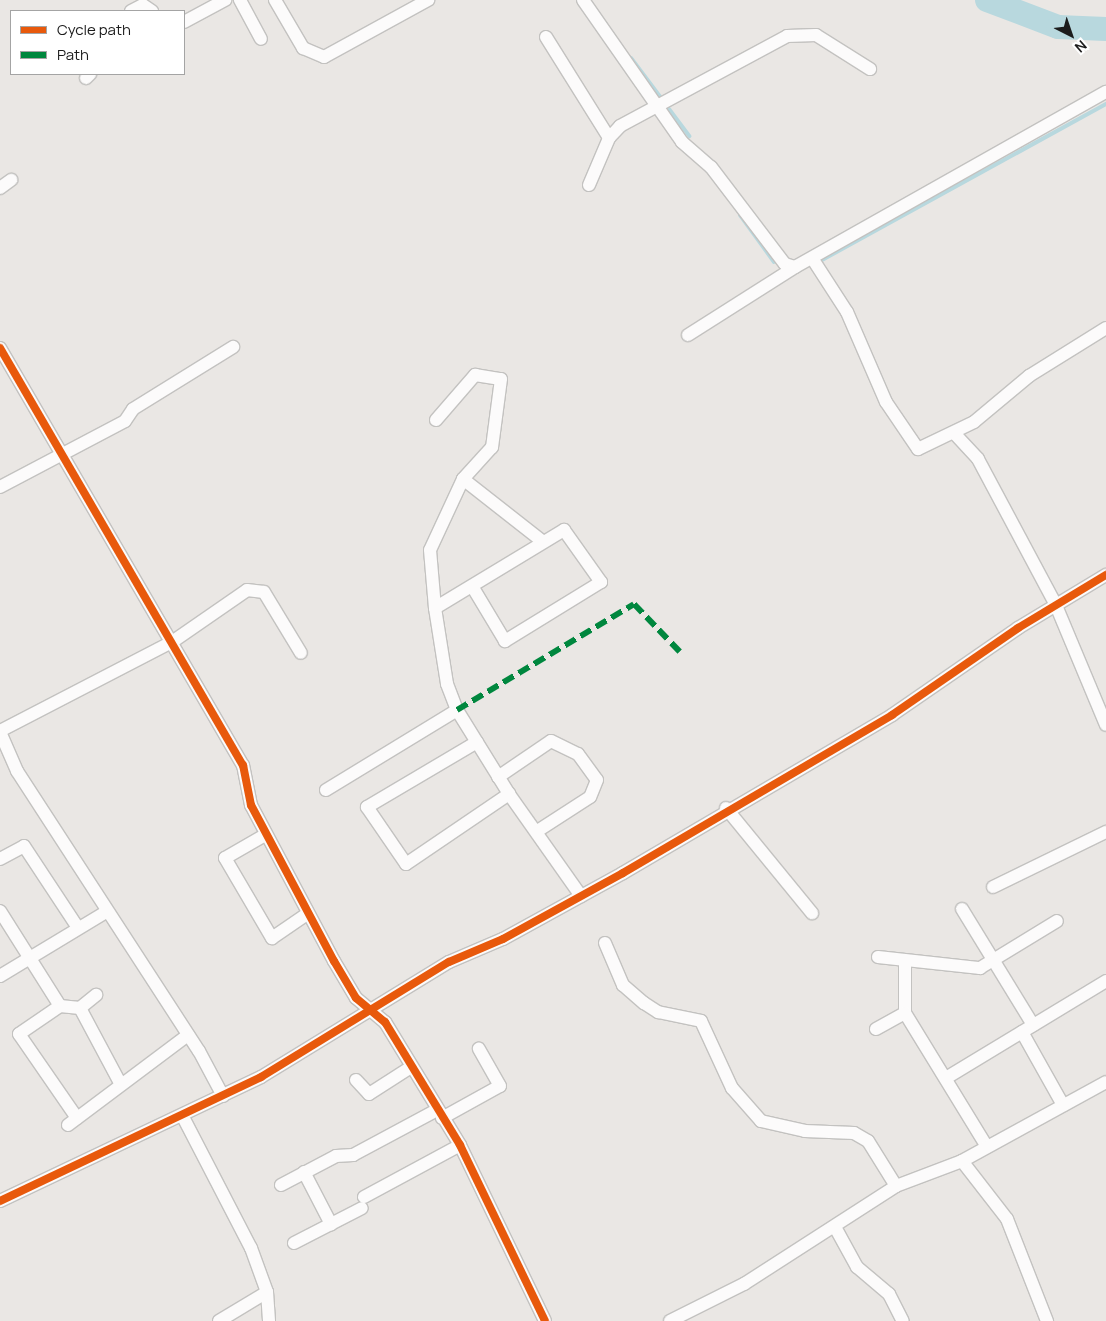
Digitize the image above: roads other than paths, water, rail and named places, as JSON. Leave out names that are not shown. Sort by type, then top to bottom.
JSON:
[{"type":"street","points":[[185,21],[225,0]]},
{"type":"street","points":[[240,0],[261,39]]},
{"type":"street","points":[[275,0],[303,48],[324,56],[428,0]]},
{"type":"street","points":[[583,0],[656,106],[785,264],[795,267]]},
{"type":"street","points":[[133,10],[143,5],[150,10]]},
{"type":"street","points":[[589,185],[610,138],[620,126],[787,36],[803,32],[816,35],[870,69]]},
{"type":"street","points":[[546,37],[610,138]]},
{"type":"street","points":[[688,335],[795,267],[1106,92]]},
{"type":"street","points":[[0,188],[12,180]]},
{"type":"street","points":[[812,258],[847,312],[886,402],[918,450],[954,433],[1029,376],[1106,328]]},
{"type":"street","points":[[0,487],[125,420],[133,409],[233,347]]},
{"type":"street","points":[[0,348],[60,454],[243,765],[251,805],[265,835],[356,998],[385,1022],[439,1114],[460,1145],[545,1321]]},
{"type":"street","points":[[436,420],[475,375],[501,379],[492,447],[463,478],[430,550],[435,608],[447,684],[457,710],[509,794],[581,896]]},
{"type":"street","points":[[954,433],[978,458],[1056,603],[1106,725]]},
{"type":"street","points":[[463,478],[542,541]]},
{"type":"street","points":[[435,608],[542,541],[564,530],[601,582],[506,641],[472,586]]},
{"type":"street","points":[[0,1201],[223,1096],[449,962],[504,939],[581,896],[726,808],[892,715],[1056,603],[1106,575]]},
{"type":"street","points":[[223,1096],[188,1035],[106,912],[17,771],[1,727],[172,642],[219,607],[258,588],[301,652]]},
{"type":"street","points":[[326,790],[457,710]]},
{"type":"street","points":[[477,742],[367,808],[406,864],[509,794]]},
{"type":"street","points":[[498,777],[551,742],[578,754],[597,780],[590,797],[536,832]]},
{"type":"street","points":[[726,808],[812,913]]},
{"type":"street","points":[[993,887],[1106,832]]},
{"type":"street","points":[[265,835],[226,858],[272,938],[308,914]]},
{"type":"street","points":[[0,859],[24,846],[78,928]]},
{"type":"street","points":[[962,909],[994,961],[1064,1105]]},
{"type":"street","points":[[0,911],[28,959],[60,1006]]},
{"type":"street","points":[[0,976],[106,912]]},
{"type":"street","points":[[878,957],[980,968],[1057,921]]},
{"type":"street","points":[[605,943],[623,985],[644,1003],[658,1012],[701,1021],[732,1088],[761,1121],[805,1131],[854,1133],[868,1141],[896,1186]]},
{"type":"street","points":[[904,961],[905,1013],[987,1147]]},
{"type":"street","points":[[946,1078],[1106,981]]},
{"type":"street","points":[[96,995],[80,1008],[60,1006],[20,1034],[73,1122],[120,1083],[188,1035]]},
{"type":"street","points":[[80,1008],[120,1083]]},
{"type":"street","points":[[876,1029],[905,1013]]},
{"type":"street","points":[[281,1184],[336,1156],[353,1155],[500,1086],[479,1049]]},
{"type":"street","points":[[356,1080],[369,1094],[411,1067]]},
{"type":"street","points":[[670,1321],[744,1284],[896,1186],[962,1161],[1106,1082]]},
{"type":"street","points":[[182,1115],[240,1224],[267,1292],[269,1321]]},
{"type":"street","points":[[294,1243],[331,1224],[460,1145]]},
{"type":"street","points":[[962,1161],[1007,1219],[1047,1321]]},
{"type":"street","points":[[304,1172],[331,1224]]},
{"type":"street","points":[[835,1227],[857,1267],[889,1294],[903,1321]]},
{"type":"street","points":[[219,1321],[267,1292]]},
{"type":"waterway","points":[[987,0],[1058,27],[1106,29]]},
{"type":"waterway","points":[[631,58],[661,98]]},
{"type":"waterway","points":[[822,260],[1106,104]]},
{"type":"waterway","points":[[669,109],[689,136]]},
{"type":"waterway","points":[[740,215],[774,262]]}]
